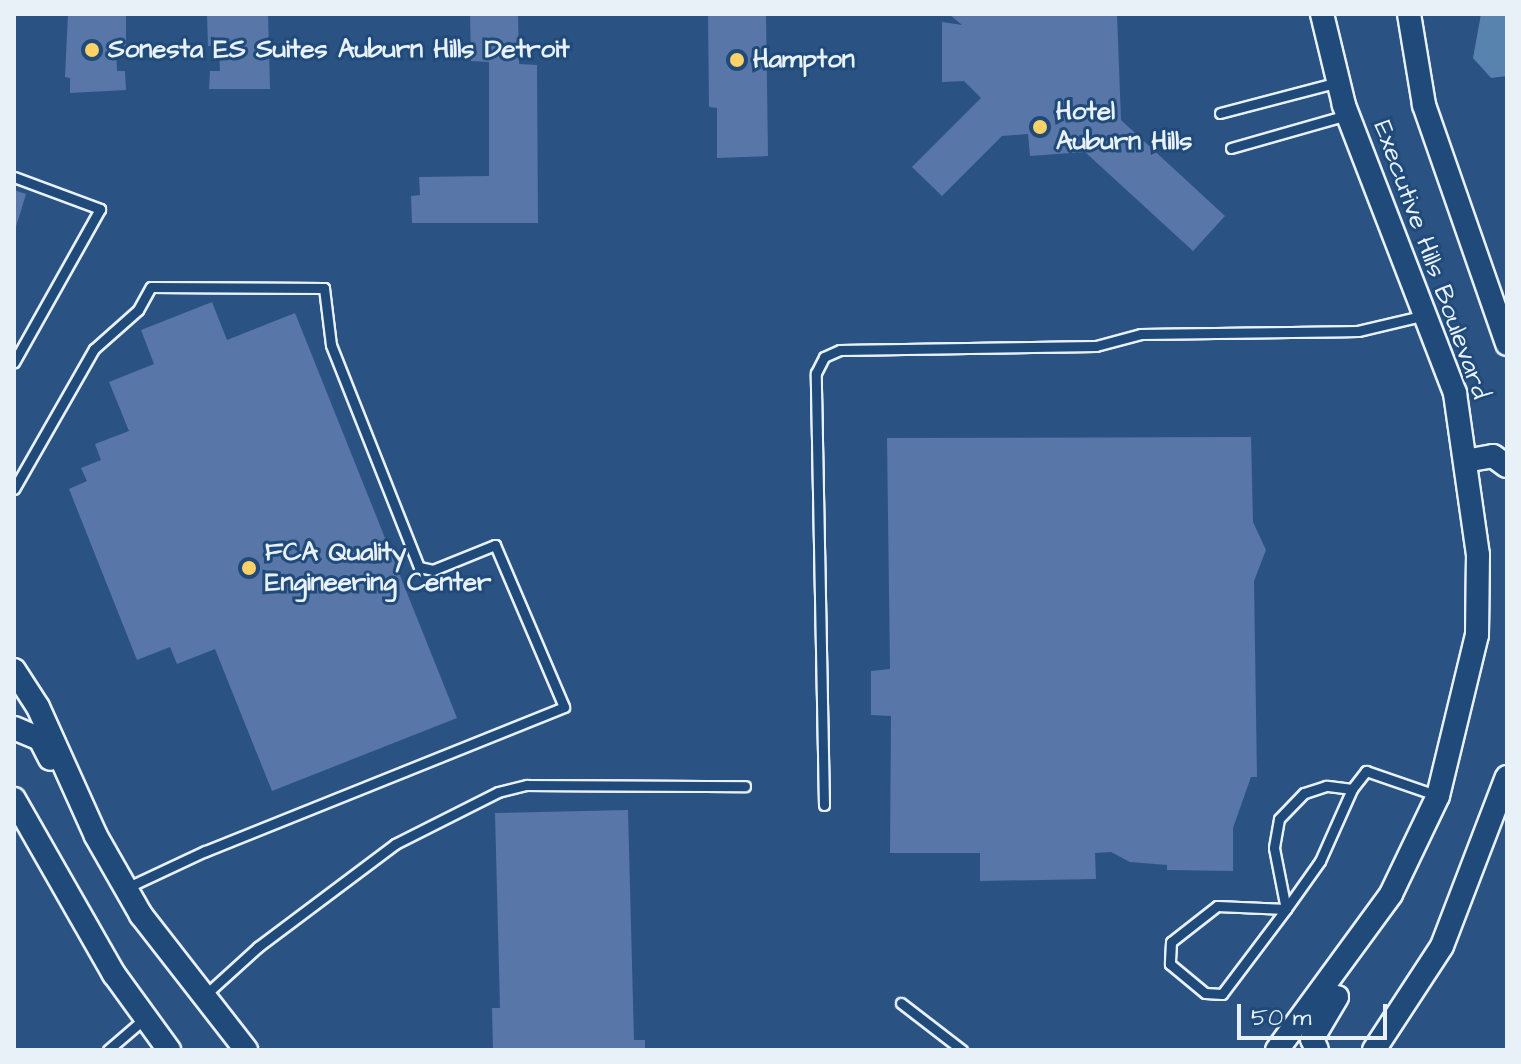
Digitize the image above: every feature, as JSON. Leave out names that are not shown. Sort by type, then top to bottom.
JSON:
[{"type":"street","name":"Executive Hills Boulevard","points":[[1277,1050],[1391,894],[1438,796],[1477,635],[1478,555],[1455,393],[1348,115],[1322,14]]},
{"type":"street","points":[[1395,14],[1424,105]]},
{"type":"street","name":"Executive Hills Boulevard","points":[[1409,14],[1424,105],[1507,344]]},
{"type":"street","points":[[1465,461],[1493,456],[1507,466]]},
{"type":"street","points":[[14,670],[38,707],[96,836]]},
{"type":"street","points":[[14,728],[40,739],[126,888],[201,998],[246,1050]]},
{"type":"street","points":[[1382,1047],[1442,946],[1503,806],[1507,777]]},
{"type":"street","points":[[15,804],[144,1019],[169,1050]]},
{"type":"street","points":[[1317,1050],[1312,1039],[1321,1018],[1376,941],[1391,894]]},
{"type":"lane","points":[[1220,113],[1338,82]]},
{"type":"lane","points":[[1231,148],[1348,115]]},
{"type":"lane","points":[[14,177],[100,209],[14,362]]},
{"type":"lane","points":[[14,489],[94,349],[138,310],[151,287],[324,288],[331,345],[412,556],[419,567],[433,570],[495,545],[564,707],[205,851],[126,888]]},
{"type":"lane","points":[[824,805],[816,373],[824,357],[840,350],[1096,346],[1141,334],[1358,331],[1427,315]]},
{"type":"lane","points":[[1286,909],[1217,906],[1171,942],[1170,964],[1205,993],[1222,994],[1286,909],[1320,861],[1352,789],[1366,771],[1438,796]]},
{"type":"lane","points":[[201,998],[258,947],[395,844],[498,792],[527,785],[745,786]]},
{"type":"lane","points":[[1286,909],[1274,848],[1279,819],[1304,793],[1326,786],[1352,789]]},
{"type":"lane","points":[[901,1003],[962,1050]]},
{"type":"lane","points":[[108,1050],[144,1019]]},
{"type":"water","points":[[1481,14],[1507,14],[1507,76],[1491,78],[1473,58]]},
{"type":"building","name":"Sonesta ES Suites Auburn Hills Detroit","points":[[68,14],[126,14],[126,46],[116,46],[117,71],[125,71],[126,90],[70,93],[70,78],[65,77]]},
{"type":"building","name":"Sonesta ES Suites Auburn Hills Detroit","points":[[207,14],[268,14],[270,89],[209,89],[210,71],[220,71],[219,46],[208,46]]},
{"type":"building","points":[[470,14],[518,14],[519,64],[537,65],[538,223],[412,223],[411,196],[420,195],[419,177],[489,176],[489,62],[471,61]]},
{"type":"building","name":"Hampton","points":[[708,14],[766,14],[768,156],[717,158],[717,108],[709,107]]},
{"type":"building","name":"Hotel Auburn Hills","points":[[949,14],[1117,14],[1121,120],[1225,216],[1193,251],[1085,152],[1030,156],[1028,134],[1002,136],[942,196],[912,167],[981,98],[964,81],[942,82],[942,22],[962,25]]},
{"type":"building","points":[[14,190],[26,194],[15,230],[14,230]]},
{"type":"building","name":"FCA Quality Engineering Center","points":[[212,302],[227,340],[295,313],[457,718],[272,791],[215,649],[177,664],[170,647],[137,660],[69,489],[87,481],[81,468],[101,460],[95,444],[129,431],[109,382],[154,364],[141,330]]},
{"type":"building","points":[[1251,437],[1253,522],[1266,550],[1254,581],[1257,777],[1251,777],[1233,828],[1233,871],[1167,870],[1167,865],[1130,862],[1111,852],[1095,853],[1096,879],[980,881],[980,853],[890,853],[891,716],[871,715],[871,671],[890,669],[887,438]]},
{"type":"building","points":[[628,810],[634,1040],[645,1040],[645,1050],[493,1050],[492,1008],[500,1008],[495,813]]},
{"type":"place","name":"Sonesta ES Suites Auburn Hills Detroit","points":[[92,50]]},
{"type":"place","name":"Hampton","points":[[737,60]]},
{"type":"place","name":"Hotel Auburn Hills","points":[[1040,127]]},
{"type":"place","name":"FCA Quality Engineering Center","points":[[249,568]]}]
